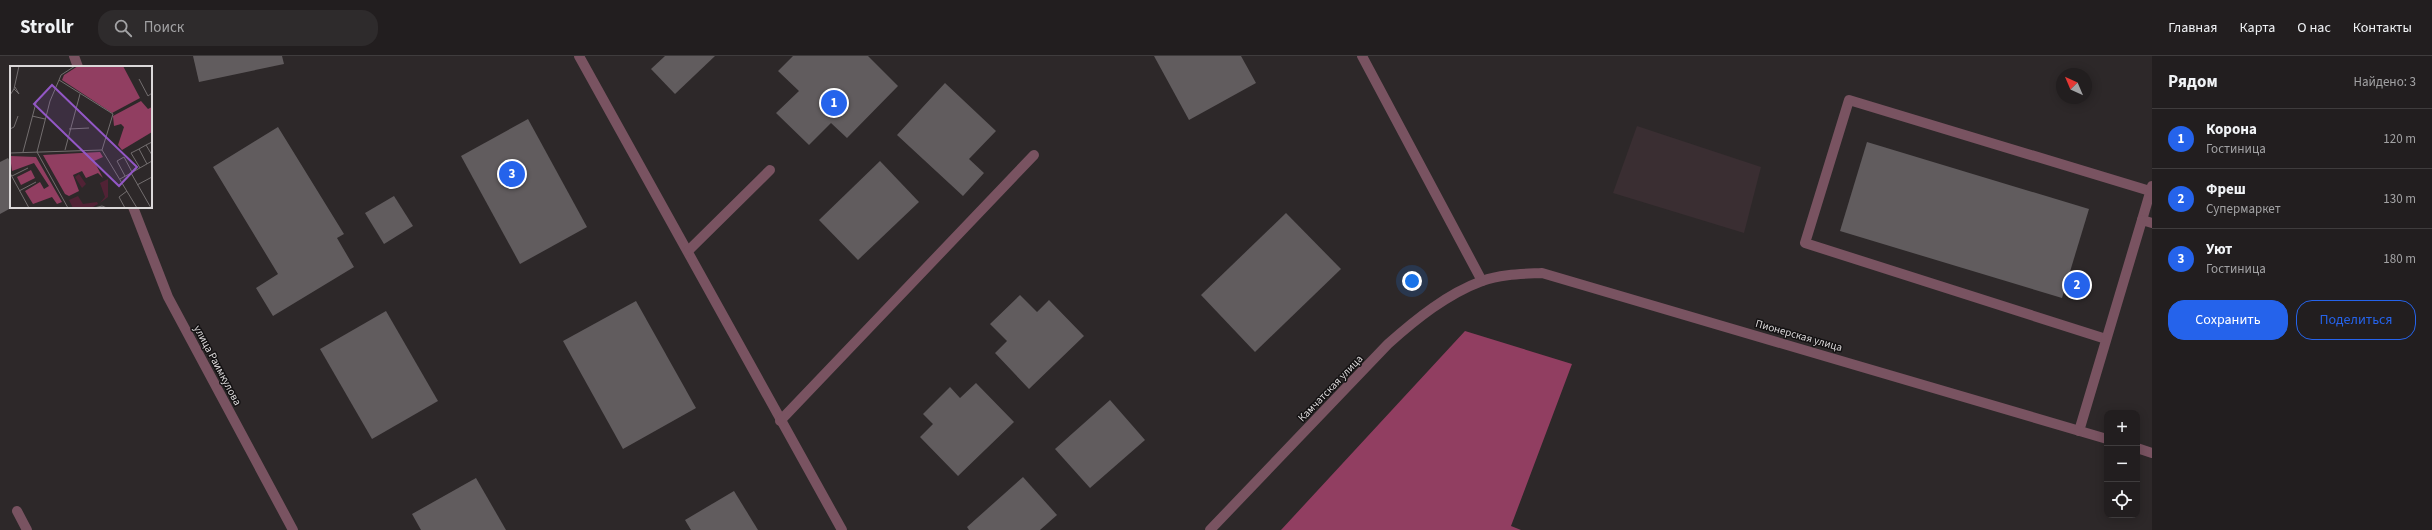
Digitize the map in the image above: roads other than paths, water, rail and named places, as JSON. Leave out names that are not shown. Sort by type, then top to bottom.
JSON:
[{"type":"street","points":[[74,56],[78,66]]},
{"type":"street","points":[[579,56],[688,251],[780,421],[842,530]]},
{"type":"street","points":[[1362,56],[1482,281]]},
{"type":"street","points":[[2079,431],[2151,188],[1849,100],[1805,243],[2106,339]]},
{"type":"street","points":[[780,421],[1034,154]]},
{"type":"street","points":[[688,251],[770,170]]},
{"type":"street","name":"улица Раимкулова","points":[[133,208],[168,297],[294,530]]},
{"type":"street","points":[[2142,220],[2152,223]]},
{"type":"street","name":"Пионерская улица","points":[[1482,281],[1512,274],[1542,273],[2104,438]]},
{"type":"street","name":"Камчатская улица","points":[[1210,530],[1388,344],[1418,317],[1482,281]]},
{"type":"street","points":[[2140,449],[2152,453]]},
{"type":"street","points":[[17,511],[27,530]]},
{"type":"place","name":"Корона","points":[[834,103]]},
{"type":"place","name":"Уют","points":[[512,174]]},
{"type":"place","name":"Фреш","points":[[2077,285]]}]
